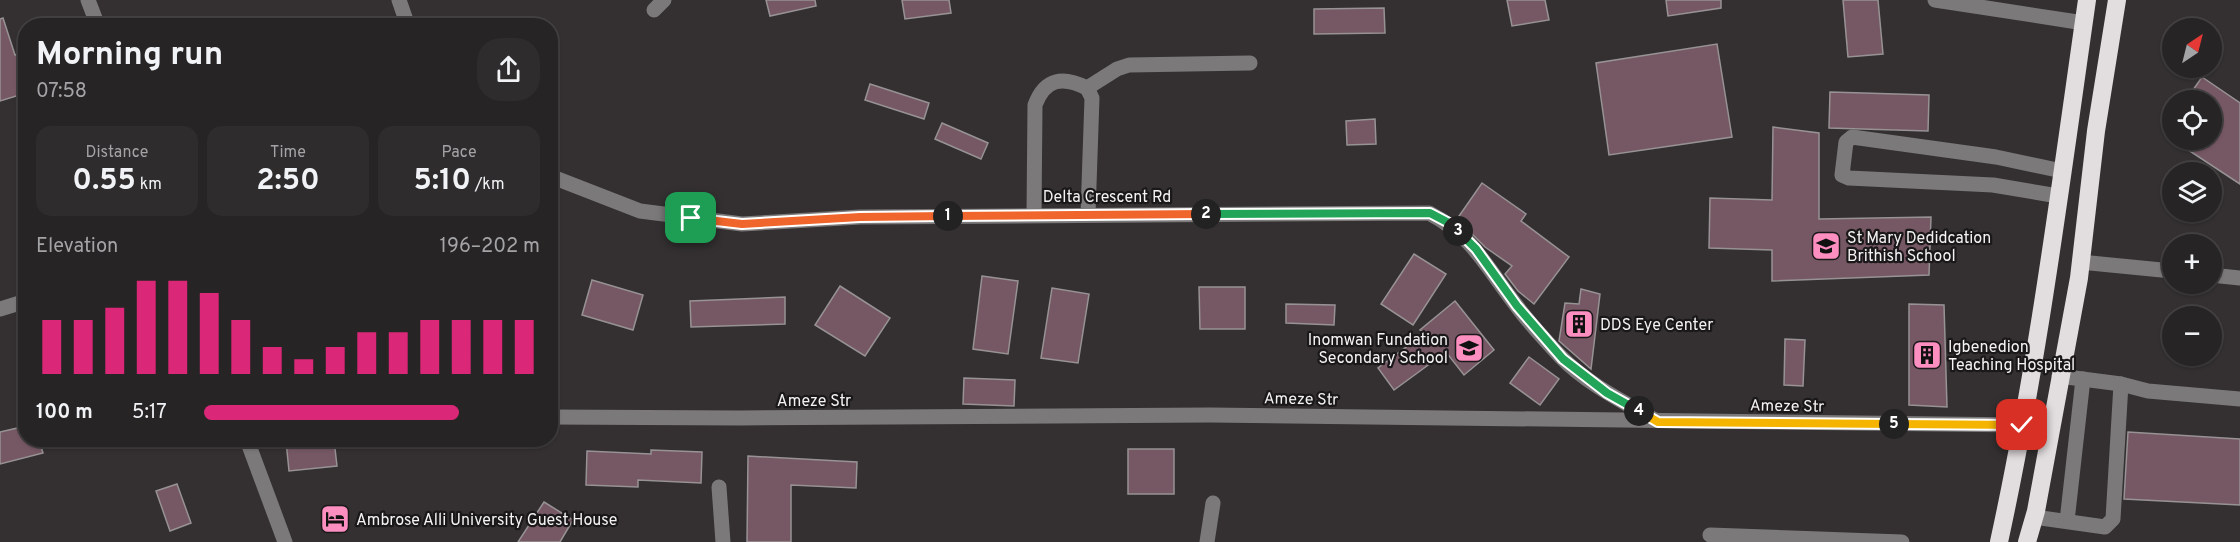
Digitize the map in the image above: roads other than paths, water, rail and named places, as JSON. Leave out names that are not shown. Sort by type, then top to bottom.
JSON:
[{"type":"highway","points":[[1999,542],[2022,425],[2087,0]]},
{"type":"highway","points":[[2027,542],[2034,517],[2080,262],[2096,131],[2117,0]]},
{"type":"street","points":[[88,0],[95,18]]},
{"type":"street","points":[[399,0],[405,18]]},
{"type":"street","points":[[1935,0],[2084,23]]},
{"type":"street","points":[[1088,214],[1090,93],[1118,69],[1129,65],[1250,63]]},
{"type":"street","points":[[1034,215],[1035,105],[1039,93],[1045,86],[1065,81],[1075,82],[1090,93]]},
{"type":"street","points":[[2058,195],[1993,185],[1845,177],[1842,174],[1846,142],[1852,137],[1996,157],[2062,171]]},
{"type":"street","name":"Delta Crescent Rd","points":[[558,179],[640,211],[742,224],[860,217],[1430,213],[1449,223],[1476,249],[1517,306],[1563,359],[1607,393],[1658,422]]},
{"type":"street","points":[[2080,262],[2162,270]]},
{"type":"street","points":[[2222,276],[2240,278]]},
{"type":"street","points":[[0,309],[18,303]]},
{"type":"street","points":[[2059,376],[2121,384],[2148,391],[2240,399]]},
{"type":"street","points":[[2067,521],[2082,379]]},
{"type":"street","points":[[2034,517],[2105,527],[2113,519],[2121,384]]},
{"type":"street","name":"Ameze Str","points":[[558,417],[1210,415],[2022,425],[2050,430]]},
{"type":"street","points":[[250,447],[285,542]]},
{"type":"street","points":[[719,487],[723,542]]},
{"type":"street","points":[[1207,542],[1213,503]]},
{"type":"street","points":[[1710,535],[1902,542]]},
{"type":"place","name":"St Mary Dedidcation Brithish School","points":[[1826,246]]},
{"type":"place","name":"DDS Eye Center","points":[[1579,324]]},
{"type":"place","name":"Inomwan Fundation Secondary School","points":[[1469,348]]},
{"type":"place","name":"Igbenedion Teaching Hospital","points":[[1927,355]]},
{"type":"place","name":"Ambrose Alli University Guest House","points":[[335,519]]}]
